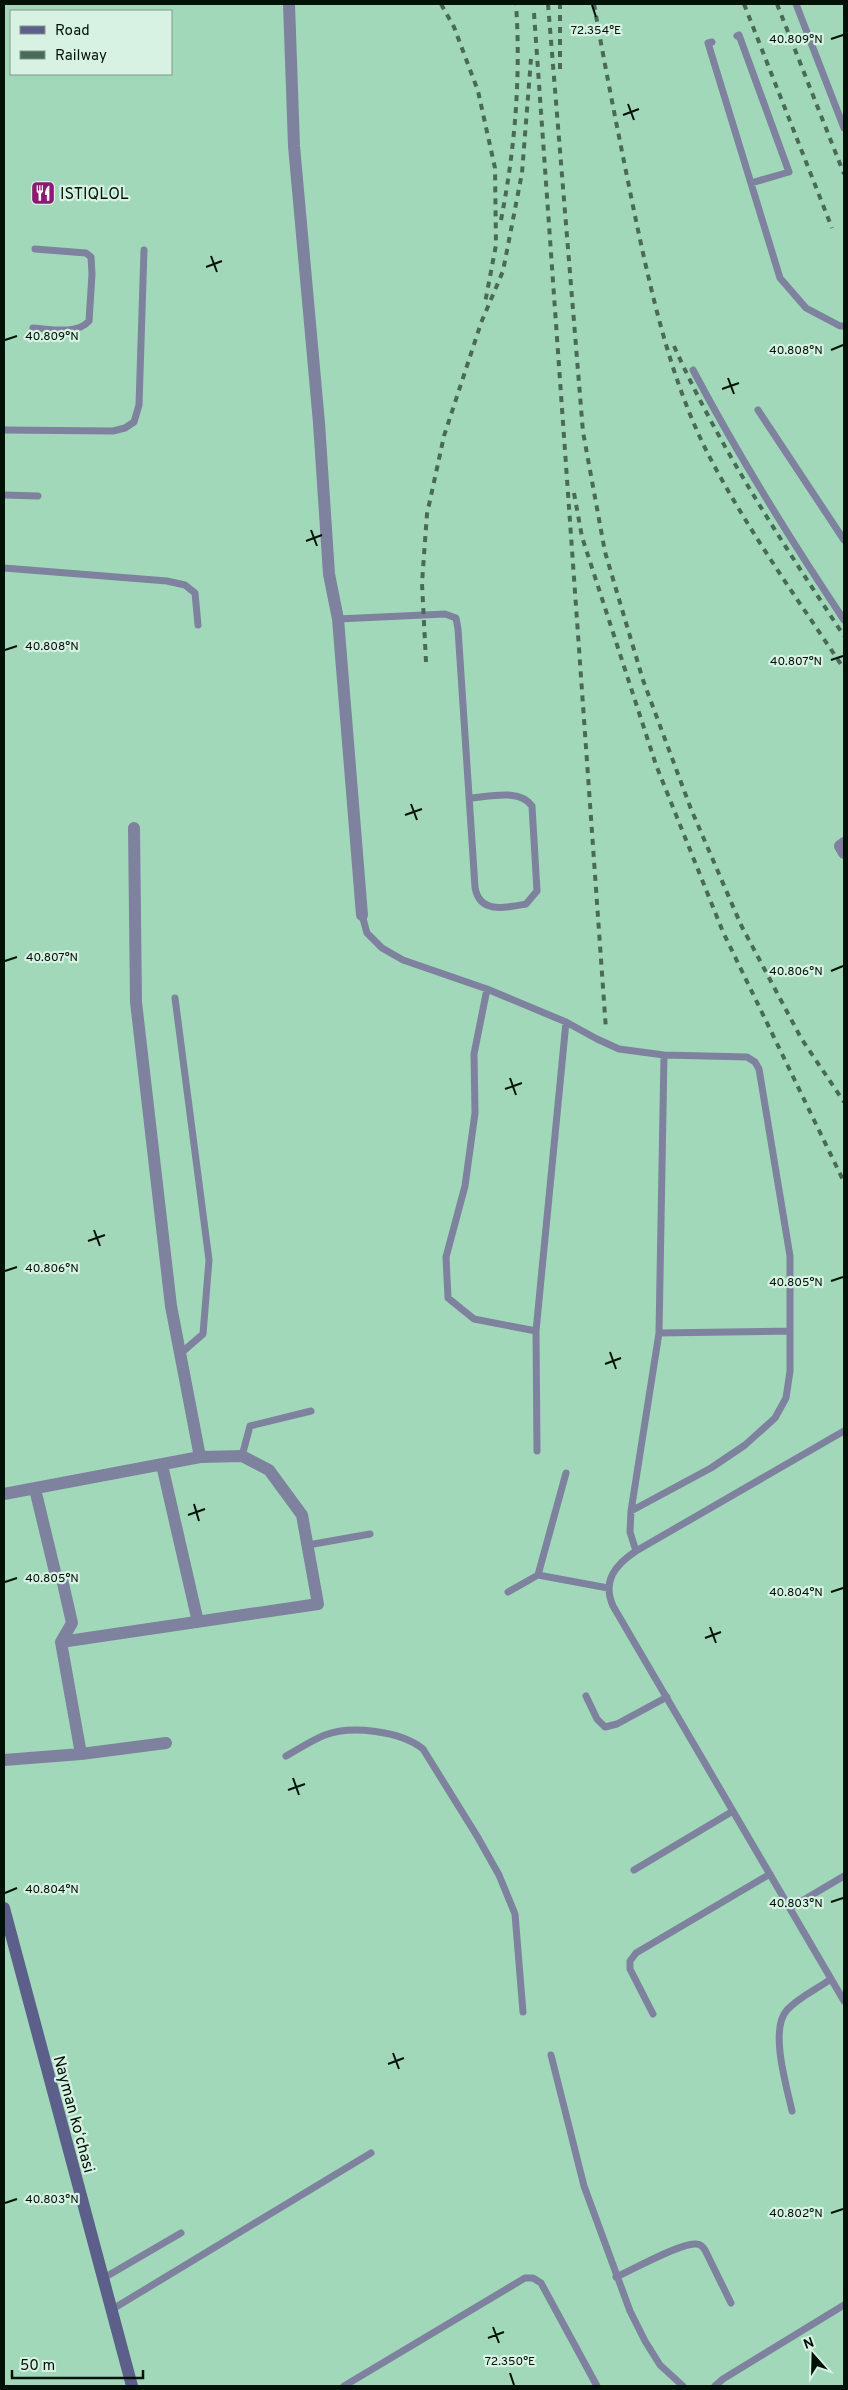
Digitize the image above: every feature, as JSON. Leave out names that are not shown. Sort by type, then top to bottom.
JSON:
[{"type":"main road","name":"Nayman koʻchasi","points":[[4,1908],[110,2310],[132,2386]]},
{"type":"street","points":[[289,4],[294,146],[319,424],[329,574],[338,619],[362,916]]},
{"type":"street","points":[[134,828],[136,1002],[171,1306],[200,1457]]},
{"type":"street","points":[[844,843],[840,846],[844,853]]},
{"type":"street","points":[[4,1494],[200,1457],[242,1456],[269,1470],[302,1515],[318,1604],[62,1642]]},
{"type":"street","points":[[162,1464],[198,1622]]},
{"type":"street","points":[[35,1489],[56,1576],[62,1579],[72,1623],[62,1642],[81,1754]]},
{"type":"street","points":[[4,1760],[81,1754],[166,1743]]},
{"type":"lane","points":[[796,4],[844,128]]},
{"type":"lane","points":[[736,36],[739,35],[789,172],[751,183]]},
{"type":"lane","points":[[712,42],[708,44],[780,278],[806,308],[840,326],[844,326]]},
{"type":"lane","points":[[32,328],[76,330],[84,327],[89,322],[92,274],[91,257],[86,253],[35,249]]},
{"type":"lane","points":[[4,430],[113,431],[125,428],[134,422],[139,405],[144,250]]},
{"type":"lane","points":[[693,370],[726,433],[778,519],[844,620]]},
{"type":"lane","points":[[758,410],[844,540]]},
{"type":"lane","points":[[4,495],[38,496]]},
{"type":"lane","points":[[4,568],[167,581],[185,585],[195,593],[198,625]]},
{"type":"lane","points":[[338,619],[445,614],[456,618],[475,887],[480,902],[487,906],[498,907],[526,904],[537,891],[532,806],[528,800],[515,796],[469,798]]},
{"type":"lane","points":[[362,916],[367,933],[382,948],[403,960],[487,989],[566,1022],[620,1049],[664,1055],[747,1057],[755,1062],[759,1069],[790,1256],[790,1371],[786,1398],[775,1418],[746,1445],[711,1468],[631,1511]]},
{"type":"lane","points":[[487,989],[474,1054],[475,1113],[465,1186],[446,1257],[448,1298],[474,1319],[536,1330]]},
{"type":"lane","points":[[175,998],[209,1260],[203,1334],[180,1354]]},
{"type":"lane","points":[[536,1451],[536,1330],[566,1022]]},
{"type":"lane","points":[[636,1551],[630,1532],[631,1511],[659,1333],[664,1055]]},
{"type":"lane","points":[[659,1333],[790,1331]]},
{"type":"lane","points":[[242,1456],[250,1426],[311,1411]]},
{"type":"lane","points":[[844,1431],[636,1551],[614,1568],[608,1588],[613,1606],[844,2001]]},
{"type":"lane","points":[[538,1575],[566,1473]]},
{"type":"lane","points":[[308,1545],[370,1534]]},
{"type":"lane","points":[[508,1592],[538,1575],[608,1588]]},
{"type":"lane","points":[[586,1696],[597,1719],[605,1727],[618,1724],[667,1697]]},
{"type":"lane","points":[[286,1756],[324,1735],[341,1730],[394,1735],[412,1740],[423,1749],[477,1836],[498,1875],[515,1914],[523,2012]]},
{"type":"lane","points":[[634,1870],[733,1811]]},
{"type":"lane","points":[[653,2014],[630,1969],[630,1961],[636,1953],[770,1874]]},
{"type":"lane","points":[[790,1908],[844,1876]]},
{"type":"lane","points":[[792,2112],[778,2034],[780,2021],[785,2011],[831,1979]]},
{"type":"lane","points":[[551,2055],[584,2186],[616,2277],[645,2342],[660,2365],[683,2386]]},
{"type":"lane","points":[[110,2310],[371,2153]]},
{"type":"lane","points":[[102,2279],[181,2233]]},
{"type":"lane","points":[[616,2277],[682,2246],[696,2243],[702,2245],[706,2250],[731,2303]]},
{"type":"lane","points":[[344,2386],[525,2278],[533,2278],[541,2283],[597,2386]]},
{"type":"lane","points":[[715,2386],[723,2379],[844,2305]]},
{"type":"railway","points":[[441,4],[454,27],[478,91],[495,168],[496,245],[485,303]]},
{"type":"railway","points":[[501,220],[516,112],[518,58],[516,4]]},
{"type":"railway","points":[[548,4],[583,432],[605,552],[643,680],[691,809],[741,925],[801,1038],[844,1102]]},
{"type":"railway","points":[[560,4],[560,69]]},
{"type":"railway","points":[[594,4],[647,272],[663,334],[682,395],[707,452],[738,508],[844,669]]},
{"type":"railway","points":[[744,4],[832,228]]},
{"type":"railway","points":[[777,4],[844,174]]},
{"type":"railway","points":[[534,13],[606,1030]]},
{"type":"railway","points":[[426,662],[422,583],[427,514],[444,436],[481,323],[503,271],[522,173],[531,59]]},
{"type":"railway","points":[[674,346],[711,422],[753,494],[844,636]]},
{"type":"railway","points":[[574,493],[582,537],[656,765],[723,932],[844,1182]]},
{"type":"place","name":"ISTIQLOL","points":[[43,193]]}]
